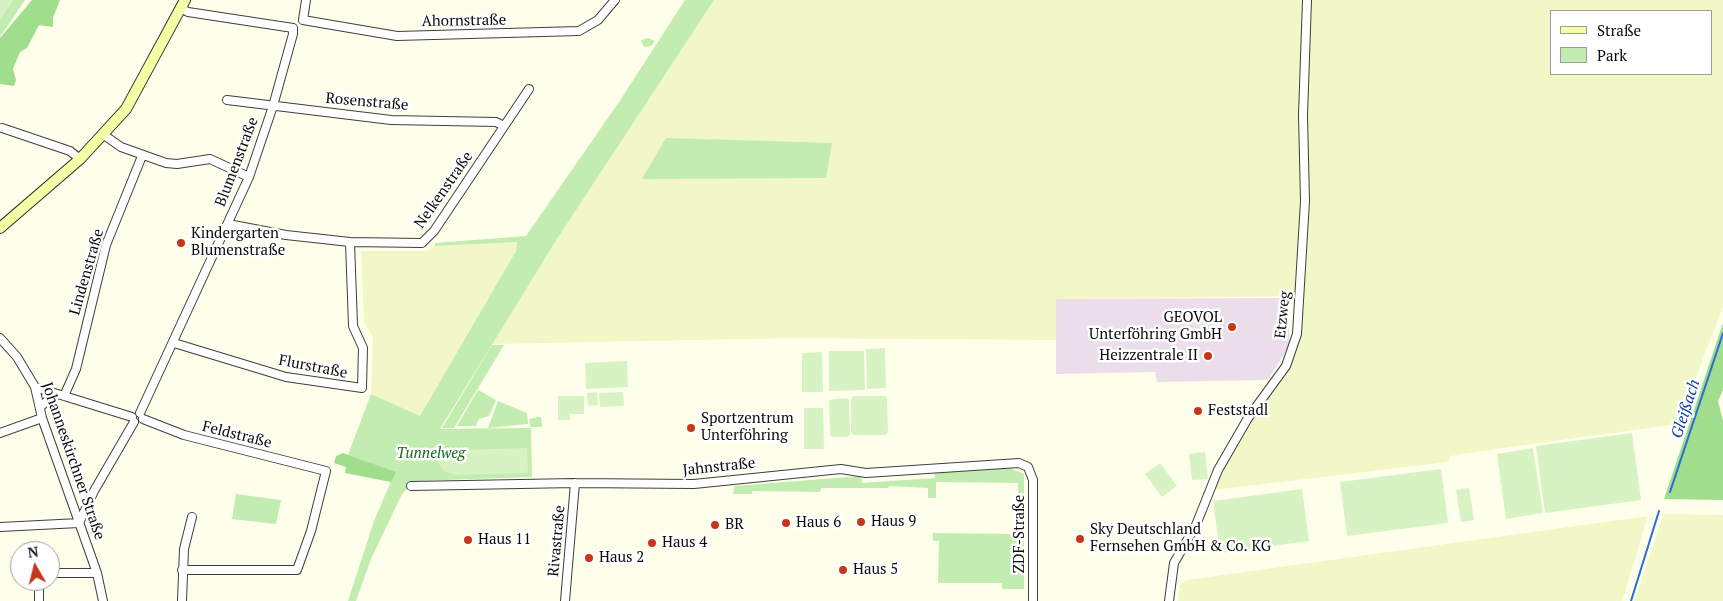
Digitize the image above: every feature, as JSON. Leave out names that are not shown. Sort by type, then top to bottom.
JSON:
[{"type":"main road","points":[[0,228],[80,159],[126,109],[183,4]]},
{"type":"street","points":[[183,4],[188,12],[293,28],[303,20],[306,0]]},
{"type":"street","name":"Ahornstraße","points":[[303,20],[397,36],[579,31],[598,20],[615,0]]},
{"type":"street","name":"Etzweg","points":[[1169,601],[1174,563],[1196,525],[1218,470],[1248,418],[1286,366],[1296,334],[1305,201],[1303,115],[1307,0]]},
{"type":"street","name":"Blumenstraße","points":[[79,523],[94,491],[137,418],[174,342],[249,177],[273,106],[293,28]]},
{"type":"street","name":"Nelkenstraße","points":[[228,224],[286,235],[350,242],[413,244],[428,239],[529,88]]},
{"type":"street","name":"Rosenstraße","points":[[227,100],[391,120],[496,122],[504,126]]},
{"type":"street","points":[[2,128],[70,151],[80,159]]},
{"type":"street","points":[[104,135],[121,147],[142,156],[177,164],[210,159],[249,177]]},
{"type":"street","name":"Lindenstraße","points":[[64,396],[78,362],[106,245],[142,156]]},
{"type":"street","name":"Flurstraße","points":[[174,342],[242,366],[286,377],[362,388],[363,348],[353,326],[349,268],[350,242]]},
{"type":"street","name":"Johanneskirchner Straße","points":[[0,338],[17,357],[34,387],[35,395],[41,406],[42,418],[97,573],[103,601]]},
{"type":"street","name":"Feldstraße","points":[[34,387],[55,395],[137,418],[184,435],[326,471],[311,530],[297,570],[182,570]]},
{"type":"street","points":[[41,406],[55,395]]},
{"type":"street","points":[[0,433],[42,418]]},
{"type":"street","name":"Jahnstraße","points":[[410,486],[575,483],[694,484],[840,469],[866,473],[1014,463],[1028,468]]},
{"type":"street","name":"ZDF-Straße","points":[[1028,468],[1033,480],[1034,601]]},
{"type":"street","name":"Rivastraße","points":[[565,601],[575,483]]},
{"type":"street","points":[[182,601],[184,549],[192,517]]},
{"type":"street","points":[[0,528],[79,523]]},
{"type":"street","points":[[60,573],[97,573]]},
{"type":"shaded area","points":[[1289,298],[1289,346],[1268,380],[1157,382],[1155,372],[1056,374],[1056,299]]},
{"type":"green space","points":[[0,0],[13,0],[0,18]]},
{"type":"green space","points":[[13,0],[25,0],[0,37],[0,18]]},
{"type":"green space","points":[[32,0],[60,0],[53,18],[53,27],[39,25],[27,48],[20,52],[13,69],[16,80],[14,86],[0,84],[0,38]]},
{"type":"green space","name":"Tunnelweg","points":[[685,0],[714,0],[555,242],[440,429],[531,428],[532,477],[415,481],[402,494],[371,559],[356,601],[348,601],[374,521],[395,472],[348,455],[371,394],[420,416],[516,251],[517,242],[435,246],[435,243],[526,236],[619,102]]},
{"type":"green space","points":[[714,0],[1723,0],[1723,307],[1678,424],[1474,452],[1451,456],[1448,462],[1213,490],[1237,442],[1290,368],[1301,334],[1303,296],[1056,299],[1056,340],[794,338],[491,344],[555,242]]},
{"type":"green space","points":[[648,38],[655,41],[651,46],[644,47],[641,40]]},
{"type":"green space","points":[[666,138],[832,143],[826,178],[642,179]]},
{"type":"green space","points":[[517,241],[516,251],[420,416],[371,394],[373,337],[364,322],[361,251],[426,251],[435,246]]},
{"type":"green space","points":[[1723,323],[1723,390],[1718,401],[1723,421],[1723,500],[1664,499]]},
{"type":"green space","points":[[492,345],[504,345],[454,428],[442,428]]},
{"type":"green space","points":[[885,348],[886,388],[867,389],[866,349]]},
{"type":"green space","points":[[829,351],[864,351],[865,390],[829,391]]},
{"type":"green space","points":[[822,352],[823,392],[802,392],[802,353]]},
{"type":"green space","points":[[627,361],[628,387],[586,389],[585,363]]},
{"type":"green space","points":[[478,390],[496,400],[489,416],[479,419],[476,426],[457,426]]},
{"type":"green space","points":[[597,392],[598,405],[588,406],[587,393]]},
{"type":"green space","points":[[623,392],[624,406],[600,407],[599,393]]},
{"type":"green space","points":[[558,396],[584,396],[584,414],[570,414],[570,420],[558,420]]},
{"type":"green space","points":[[853,396],[884,396],[887,398],[888,432],[886,435],[854,435],[851,432],[851,399]]},
{"type":"green space","points":[[847,398],[849,400],[850,435],[847,437],[832,437],[830,435],[829,401]]},
{"type":"green space","points":[[498,401],[527,413],[528,424],[488,428]]},
{"type":"green space","points":[[804,408],[823,408],[824,449],[804,449]]},
{"type":"green space","points":[[541,417],[542,427],[530,427],[529,419]]},
{"type":"green space","points":[[1632,433],[1641,500],[1545,513],[1536,446]]},
{"type":"green space","points":[[527,448],[528,473],[455,475],[444,471],[429,451]]},
{"type":"green space","points":[[1533,448],[1543,513],[1506,519],[1497,454]]},
{"type":"green space","points":[[1205,452],[1208,479],[1192,480],[1189,454]]},
{"type":"green space","points":[[343,453],[396,472],[391,482],[345,473],[346,467],[334,463],[336,456]]},
{"type":"green space","points":[[1160,463],[1177,486],[1162,497],[1145,474]]},
{"type":"green space","points":[[1002,465],[1024,474],[1024,589],[1002,589],[1002,583],[938,583],[939,541],[933,541],[933,533],[1018,534],[1018,483],[936,482],[936,498],[928,498],[928,488],[889,486],[888,488],[821,488],[820,492],[752,491],[752,494],[733,494],[734,486],[861,476],[862,483],[935,478],[934,470]]},
{"type":"green space","points":[[1441,469],[1448,523],[1347,536],[1340,482]]},
{"type":"green space","points":[[1469,488],[1474,520],[1461,522],[1456,490]]},
{"type":"green space","points":[[1302,489],[1309,541],[1220,553],[1213,501]]},
{"type":"green space","points":[[236,494],[281,500],[276,524],[232,519]]},
{"type":"green space","points":[[1664,514],[1723,515],[1723,601],[1634,601]]},
{"type":"green space","points":[[1648,516],[1622,601],[1178,601],[1180,585],[1187,580]]},
{"type":"waterway","name":"Gleißach","points":[[1670,492],[1723,333]]},
{"type":"waterway","name":"Gleißach","points":[[1631,601],[1659,511]]},
{"type":"place","name":"Kindergarten Blumenstraße","points":[[181,243]]},
{"type":"place","name":"GEOVOL Unterföhring GmbH","points":[[1232,327]]},
{"type":"place","name":"Heizzentrale II","points":[[1208,356]]},
{"type":"place","name":"Feststadl","points":[[1198,411]]},
{"type":"place","name":"Sportzentrum Unterföhring","points":[[691,428]]},
{"type":"place","name":"Haus 9","points":[[861,522]]},
{"type":"place","name":"Haus 6","points":[[786,523]]},
{"type":"place","name":"BR","points":[[715,525]]},
{"type":"place","name":"Sky Deutschland Fernsehen GmbH & Co. KG","points":[[1080,539]]},
{"type":"place","name":"Haus 11","points":[[468,540]]},
{"type":"place","name":"Haus 4","points":[[652,543]]},
{"type":"place","name":"Haus 2","points":[[589,558]]},
{"type":"place","name":"Haus 5","points":[[843,570]]}]
